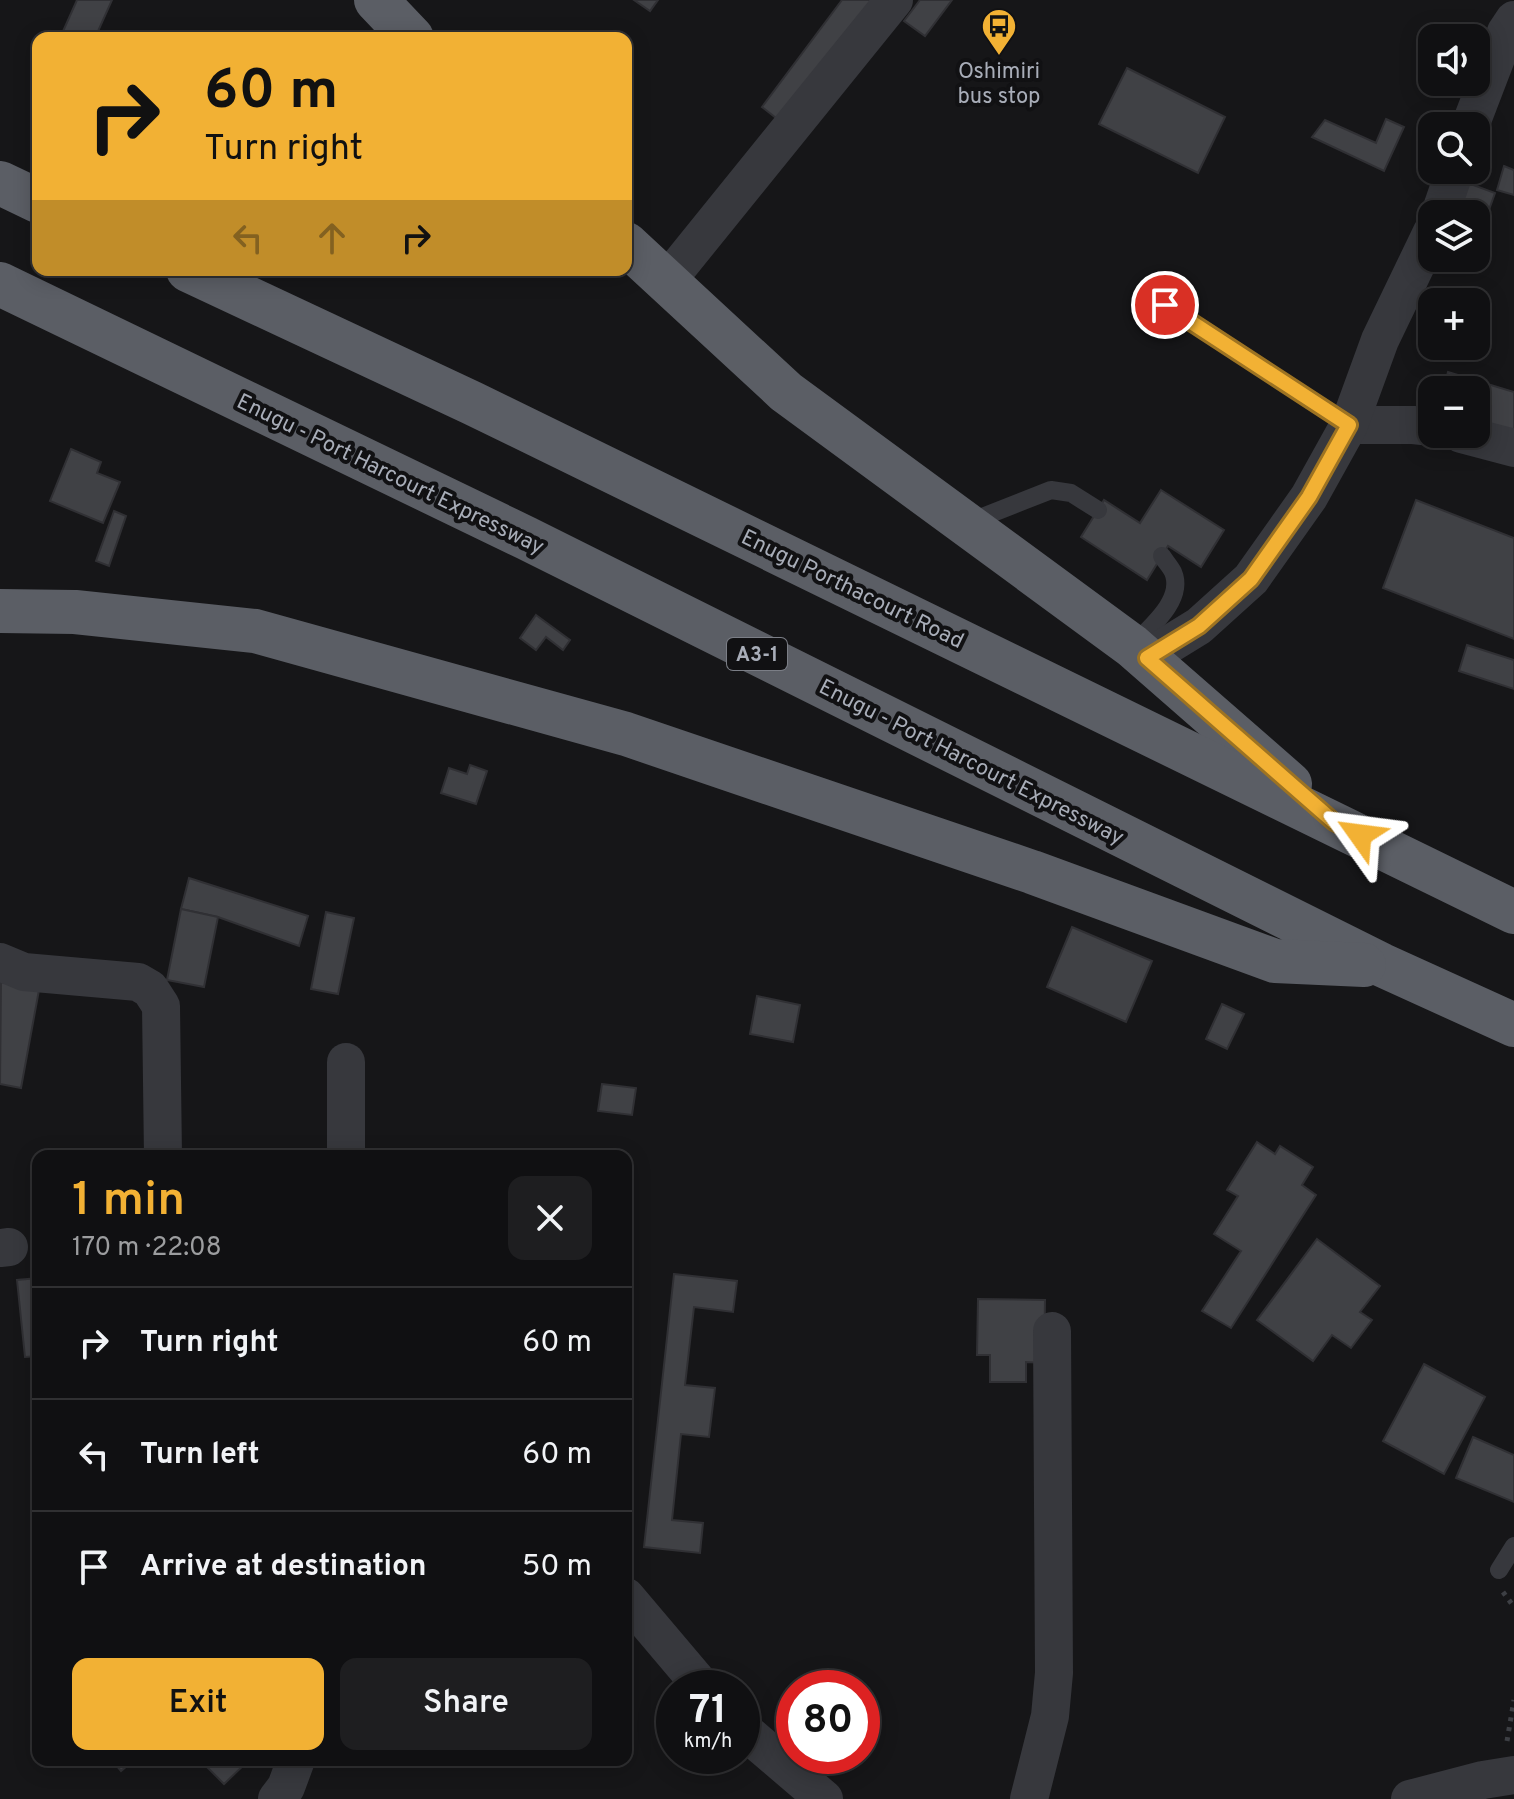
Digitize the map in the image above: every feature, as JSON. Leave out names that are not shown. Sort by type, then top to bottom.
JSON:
[{"type":"highway","points":[[376,0],[406,32]]},
{"type":"highway","points":[[0,183],[32,198]]},
{"type":"highway","points":[[632,250],[786,392],[1139,652],[1334,822]]},
{"type":"highway","name":"Enugu Porthacourt Road","points":[[201,276],[486,410],[1514,912]]},
{"type":"highway","name":"Enugu - Port Harcourt Expressway","points":[[0,284],[526,538],[1382,965],[1514,1025]]},
{"type":"highway","points":[[0,611],[75,612],[255,631],[626,734],[1032,872],[1275,961],[1382,965]]},
{"type":"street","points":[[666,282],[894,0]]},
{"type":"street","points":[[1475,112],[1506,32],[1514,20]]},
{"type":"street","points":[[1139,652],[1199,626],[1251,579],[1309,497],[1349,425],[1380,340],[1418,261]]},
{"type":"street","points":[[1349,425],[1418,426]]},
{"type":"street","points":[[1490,442],[1514,448]]},
{"type":"street","points":[[0,962],[24,972],[138,982],[150,989],[161,1006],[163,1150]]},
{"type":"street","points":[[346,1062],[346,1150]]},
{"type":"street","points":[[1029,1799],[1050,1716],[1054,1673],[1052,1331]]},
{"type":"street","points":[[632,1604],[688,1670]]},
{"type":"street","points":[[760,1744],[824,1799]]},
{"type":"street","points":[[277,1799],[286,1787],[294,1766]]},
{"type":"street","points":[[1410,1799],[1514,1775]]},
{"type":"lane","points":[[1165,305],[1349,425]]},
{"type":"lane","points":[[964,524],[1051,490],[1071,493],[1098,510]]},
{"type":"lane","points":[[1139,652],[1171,598],[1174,574],[1162,556]]},
{"type":"lane","points":[[1499,1570],[1514,1546]]},
{"type":"building","points":[[77,0],[112,0],[98,32],[63,32]]},
{"type":"building","points":[[634,0],[658,0],[650,11]]},
{"type":"building","points":[[842,0],[878,0],[785,125],[762,107]]},
{"type":"building","points":[[920,0],[952,0],[925,36],[904,21]]},
{"type":"building","points":[[1127,68],[1225,117],[1198,173],[1099,124]]},
{"type":"building","points":[[1386,119],[1404,127],[1384,171],[1312,137],[1325,120],[1376,143]]},
{"type":"building","points":[[1504,166],[1514,170],[1514,195],[1497,190]]},
{"type":"building","points":[[1459,184],[1471,184],[1495,193],[1490,207],[1490,200],[1453,200]]},
{"type":"building","points":[[1490,385],[1514,392],[1514,433],[1490,425]]},
{"type":"building","points":[[71,449],[101,462],[97,473],[120,482],[103,523],[50,501]]},
{"type":"building","points":[[1161,490],[1224,530],[1201,567],[1168,546],[1147,580],[1081,537],[1104,500],[1140,523]]},
{"type":"building","points":[[1416,500],[1514,538],[1514,639],[1383,588]]},
{"type":"building","points":[[114,511],[126,516],[109,566],[96,561]]},
{"type":"building","points":[[536,615],[570,640],[563,650],[546,637],[536,650],[520,638]]},
{"type":"building","points":[[1467,645],[1514,660],[1514,689],[1459,671]]},
{"type":"building","points":[[470,765],[487,771],[476,804],[441,793],[449,768],[467,774]]},
{"type":"building","points":[[189,878],[308,916],[299,946],[218,917],[181,909]]},
{"type":"building","points":[[181,909],[218,917],[204,987],[167,980]]},
{"type":"building","points":[[326,912],[354,918],[338,994],[311,989]]},
{"type":"building","points":[[1072,927],[1152,961],[1126,1022],[1047,987]]},
{"type":"building","points":[[1,982],[39,990],[21,1088],[0,1084]]},
{"type":"building","points":[[757,996],[800,1005],[793,1042],[750,1034]]},
{"type":"building","points":[[1222,1004],[1244,1014],[1227,1049],[1206,1039]]},
{"type":"building","points":[[602,1084],[636,1088],[632,1115],[598,1111]]},
{"type":"building","points":[[1257,1142],[1275,1154],[1280,1146],[1313,1167],[1302,1185],[1316,1195],[1231,1328],[1202,1311],[1241,1251],[1214,1234],[1238,1196],[1227,1190]]},
{"type":"building","points":[[1317,1239],[1380,1286],[1360,1312],[1372,1320],[1351,1348],[1332,1335],[1313,1361],[1257,1320]]},
{"type":"building","points":[[674,1274],[737,1281],[733,1312],[694,1307],[685,1385],[715,1388],[709,1437],[681,1434],[672,1520],[703,1523],[700,1553],[644,1547]]},
{"type":"building","points":[[32,1279],[32,1356],[25,1357],[17,1280]]},
{"type":"building","points":[[978,1299],[1045,1300],[1044,1363],[1026,1362],[1026,1382],[990,1382],[990,1355],[977,1355]]},
{"type":"building","points":[[1424,1364],[1485,1397],[1444,1474],[1383,1441]]},
{"type":"building","points":[[1473,1437],[1514,1455],[1514,1502],[1456,1478]]},
{"type":"building","points":[[206,1766],[243,1766],[224,1784]]},
{"type":"place","name":"Oshimiri bus stop","points":[[999,57]]},
{"type":"route","points":[[1165,305],[1349,425],[1309,497],[1251,579],[1199,626],[1147,658],[1334,822],[1360,835]]}]
